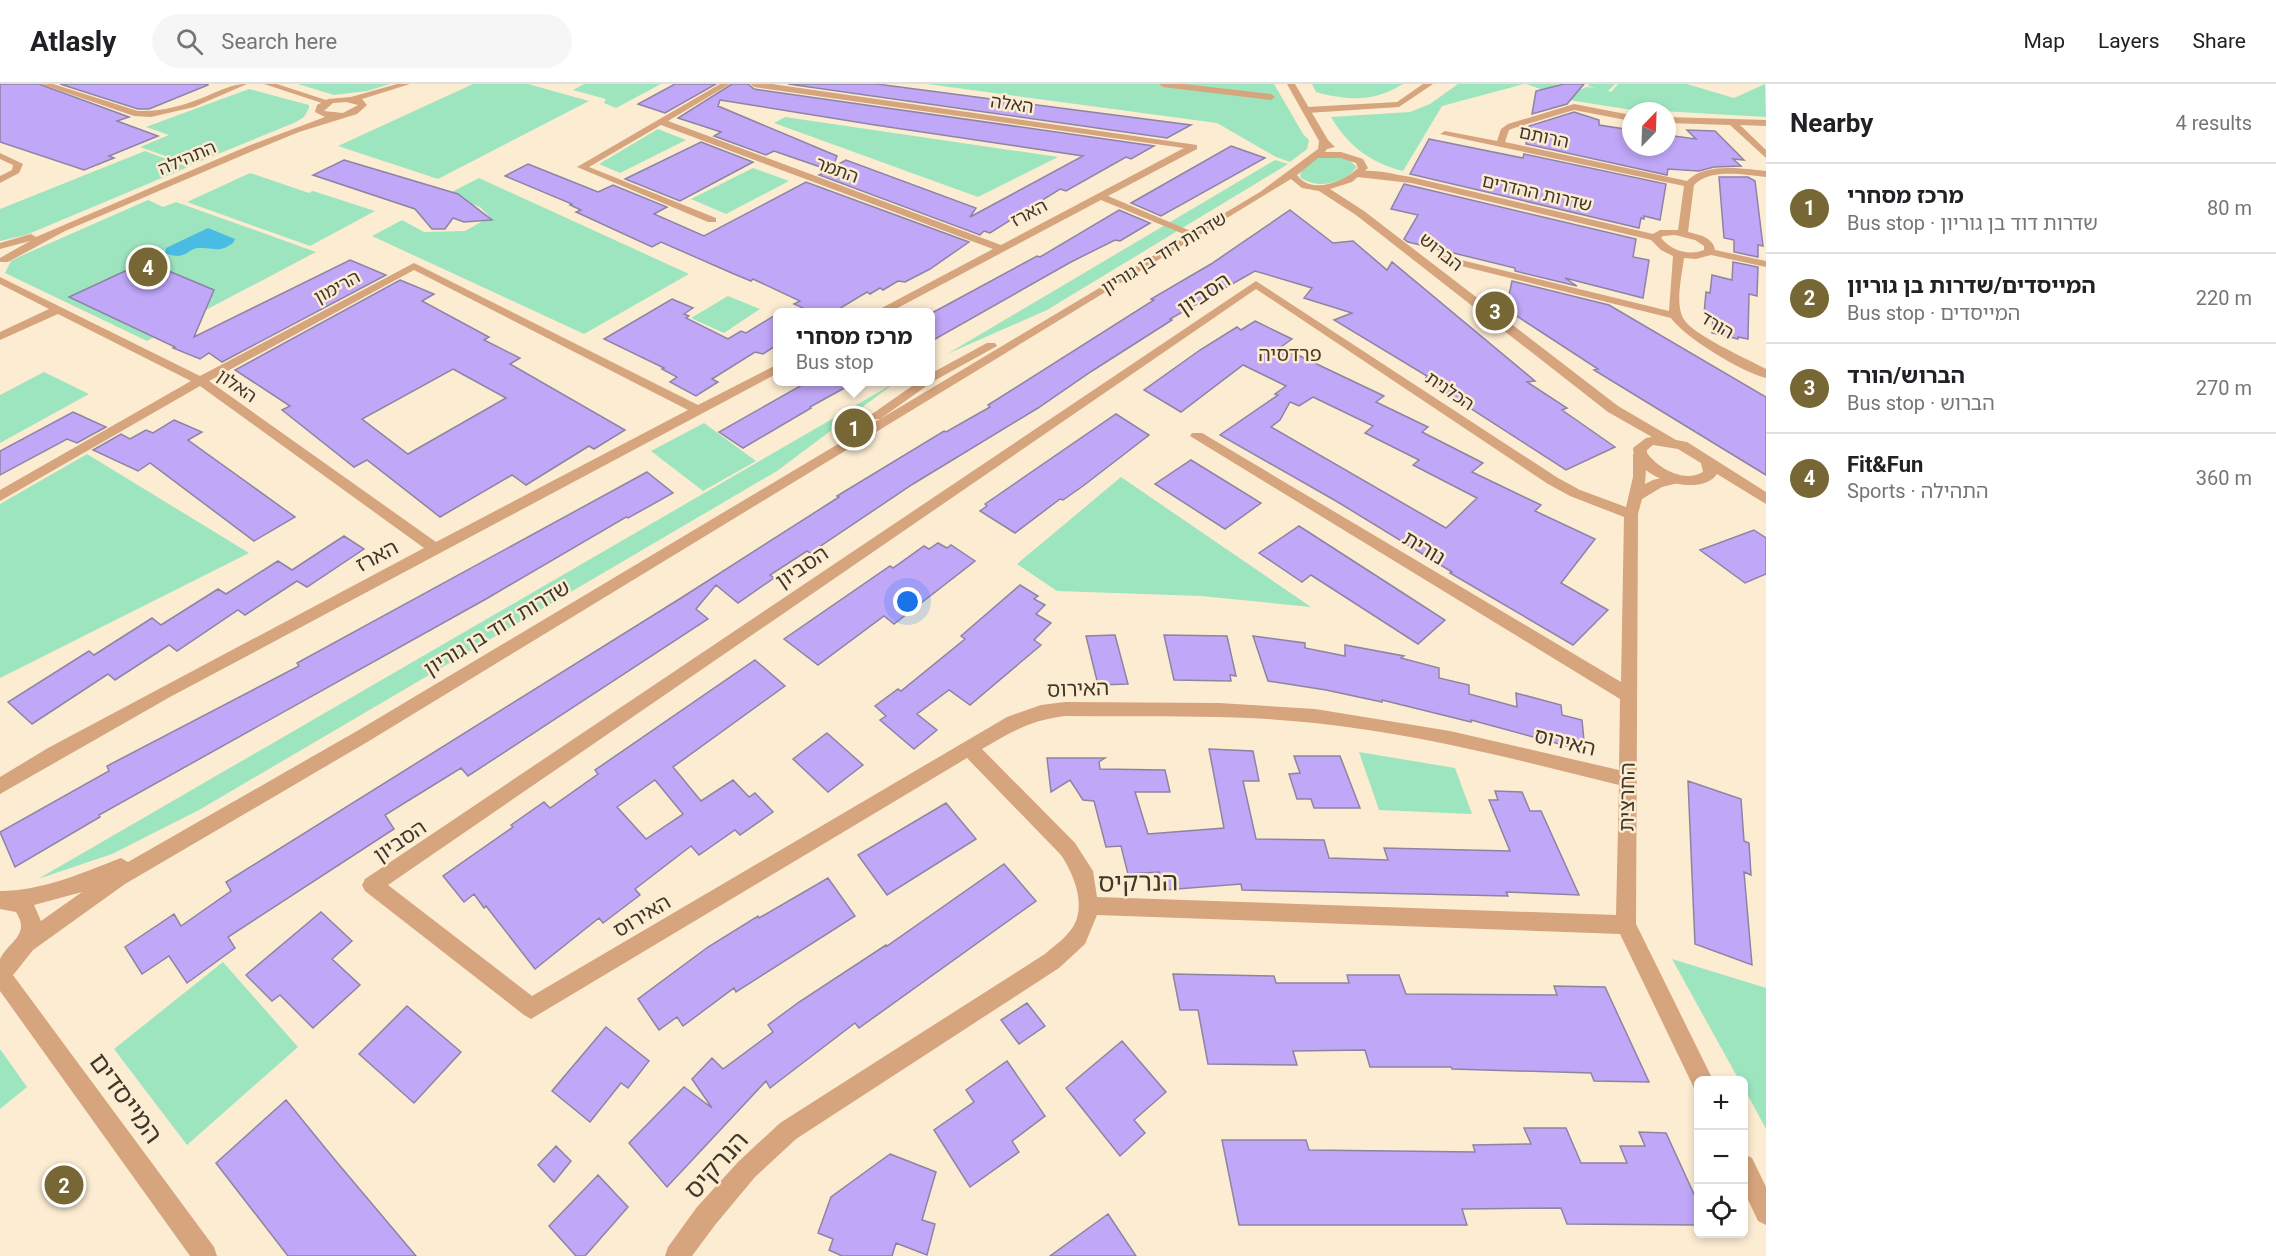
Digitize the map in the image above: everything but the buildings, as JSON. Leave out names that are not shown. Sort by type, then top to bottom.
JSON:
[{"type":"street","points":[[45,84],[137,114],[148,115],[176,109],[243,84]]},
{"type":"street","points":[[268,84],[328,102],[382,93],[406,84]]},
{"type":"street","points":[[361,108],[406,84]]},
{"type":"street","points":[[712,220],[582,167],[726,84]]},
{"type":"street","name":"האלה","points":[[754,84],[1194,147]]},
{"type":"street","points":[[1163,84],[1271,97]]},
{"type":"street","points":[[1291,84],[1323,141],[1343,155]]},
{"type":"street","points":[[1307,110],[1371,108],[1399,104],[1430,84]]},
{"type":"street","points":[[353,99],[362,102],[361,108]]},
{"type":"street","name":"התהילה","points":[[297,129],[328,102]]},
{"type":"street","name":"התהילה","points":[[1,260],[43,238],[297,129],[361,108]]},
{"type":"street","name":"הרותם","points":[[1622,117],[1568,108],[1505,129],[1500,144],[1689,184]]},
{"type":"street","points":[[319,112],[327,116],[342,115]]},
{"type":"street","points":[[1676,120],[1763,123]]},
{"type":"street","name":"התמר","points":[[661,122],[1002,249]]},
{"type":"street","points":[[1732,122],[1766,154]]},
{"type":"street","points":[[1445,134],[1500,144]]},
{"type":"street","name":"שדרות דוד בן גוריון","points":[[0,974],[26,943],[118,878],[814,465],[1263,194],[1293,174],[1322,150],[1323,141]]},
{"type":"street","name":"הארז","points":[[890,308],[1194,147]]},
{"type":"street","points":[[1315,155],[1329,153],[1343,155]]},
{"type":"street","name":"שדרות ההדרים","points":[[1343,155],[1411,180]]},
{"type":"street","points":[[0,156],[18,164],[16,171],[0,180]]},
{"type":"street","points":[[1357,174],[1363,168],[1360,161]]},
{"type":"street","points":[[1683,233],[1689,184],[1693,179],[1712,173],[1766,174]]},
{"type":"street","name":"הברוש","points":[[1293,174],[1299,181],[1317,187],[1360,213],[1613,409],[1671,442],[1692,450],[1707,462]]},
{"type":"street","name":"שדרות דוד בן גוריון","points":[[1263,194],[1284,188],[1317,187],[1342,183],[1357,174]]},
{"type":"street","name":"שדרות ההדרים","points":[[1357,174],[1411,180],[1655,238]]},
{"type":"street","name":"הברוש","points":[[1342,183],[1342,194],[1360,213]]},
{"type":"street","points":[[1101,197],[1195,235]]},
{"type":"street","name":"התהילה","points":[[0,246],[89,218]]},
{"type":"street","points":[[1710,252],[1709,245],[1705,242],[1683,233],[1660,232],[1655,238],[1660,245],[1679,254],[1702,255],[1710,252],[1766,264]]},
{"type":"street","name":"הורד","points":[[1679,254],[1675,310],[1677,316],[1686,328],[1766,374]]},
{"type":"street","points":[[1441,258],[1677,316]]},
{"type":"street","name":"הרימון","points":[[0,496],[200,381],[414,266],[698,410]]},
{"type":"street","name":"האלון","points":[[0,280],[200,381],[435,549]]},
{"type":"street","name":"הכלנית","points":[[1256,284],[1552,481],[1575,494],[1632,505]]},
{"type":"street","name":"הסביון","points":[[531,1008],[372,885],[1256,284]]},
{"type":"street","points":[[0,336],[57,310]]},
{"type":"street","name":"שדרות דוד בן גוריון","points":[[935,376],[1004,340],[1065,313]]},
{"type":"street","name":"הארז","points":[[0,786],[104,725],[773,370]]},
{"type":"street","name":"שדרות דוד בן גוריון","points":[[814,465],[879,413],[919,386]]},
{"type":"street","name":"הברוש","points":[[1613,409],[1635,434],[1640,451]]},
{"type":"street","name":"נורית","points":[[1197,436],[1628,695]]},
{"type":"street","points":[[1671,442],[1651,441],[1640,451],[1651,467],[1677,479]]},
{"type":"street","name":"החרצית","points":[[1640,451],[1640,477],[1632,505],[1626,925],[1700,1076]]},
{"type":"street","points":[[1697,480],[1710,474],[1707,462]]},
{"type":"street","points":[[1707,462],[1765,499]]},
{"type":"street","points":[[1632,505],[1658,483],[1677,479],[1697,480],[1765,499]]},
{"type":"street","name":"האירוס","points":[[531,1008],[1013,722],[1041,711],[1065,709],[1270,712],[1367,723],[1448,738],[1628,780]]},
{"type":"street","points":[[969,748],[1068,849],[1083,871],[1089,906]]},
{"type":"street","name":"שדרות דוד בן גוריון","points":[[6,900],[72,887],[204,829]]},
{"type":"street","points":[[6,900],[23,905],[28,910],[31,921],[26,943]]},
{"type":"street","name":"הנרקיס","points":[[677,1256],[706,1216],[747,1169],[788,1131],[1052,961],[1078,937],[1089,906],[1626,925]]},
{"type":"street","name":"המייסדים","points":[[0,974],[205,1256]]},
{"type":"street","points":[[1748,1176],[1766,1213]]},
{"type":"green space","points":[[298,84],[390,84],[367,91],[334,95]]},
{"type":"green space","points":[[473,84],[528,84],[589,101],[438,179],[338,146]]},
{"type":"green space","points":[[584,84],[661,84],[616,108],[604,103],[606,99],[573,90]]},
{"type":"green space","points":[[927,84],[1274,84],[1303,134],[1309,140],[1307,149],[1290,162],[1276,157],[1217,123]]},
{"type":"green space","points":[[1312,84],[1403,84],[1371,97],[1350,98],[1316,92]]},
{"type":"green space","points":[[1458,84],[1524,84],[1442,106],[1403,171],[1391,168],[1361,152],[1345,137],[1331,117],[1410,112],[1430,104]]},
{"type":"green space","points":[[1526,84],[1555,84],[1582,89],[1596,88],[1588,86],[1589,84],[1615,84],[1608,91],[1611,92],[1618,84],[1687,84],[1734,98],[1765,84],[1766,117],[1676,112],[1676,102],[1622,102],[1622,108],[1575,101]]},
{"type":"green space","points":[[249,89],[309,105],[309,108],[304,117],[296,122],[191,165],[140,147],[169,135],[146,127]]},
{"type":"green space","points":[[785,117],[1058,157],[978,197],[774,123]]},
{"type":"green space","points":[[658,129],[686,140],[620,173],[599,164]]},
{"type":"green space","points":[[145,151],[188,167],[26,235],[0,241],[0,209]]},
{"type":"green space","points":[[1331,156],[1349,160],[1357,167],[1345,178],[1330,183],[1314,183],[1300,177],[1301,170],[1319,157]]},
{"type":"green space","points":[[1275,160],[1288,164],[1047,310],[947,354]]},
{"type":"green space","points":[[753,168],[789,181],[726,214],[691,199]]},
{"type":"green space","points":[[250,173],[309,193],[313,191],[375,211],[310,246],[187,202]]},
{"type":"green space","points":[[479,178],[689,274],[584,334],[372,236],[402,220],[424,232],[465,231],[490,217],[480,207],[446,195]]},
{"type":"green space","points":[[148,200],[163,207],[176,202],[316,252],[147,341],[5,273],[11,261]]},
{"type":"green space","points":[[728,296],[760,309],[724,333],[691,318]]},
{"type":"green space","points":[[44,372],[89,394],[0,443],[0,395]]},
{"type":"green space","points":[[891,386],[777,471],[199,810],[112,854],[38,879]]},
{"type":"green space","points":[[704,423],[756,461],[703,491],[651,451]]},
{"type":"green space","points":[[87,454],[249,553],[0,678],[0,504]]},
{"type":"green space","points":[[1121,477],[1311,607],[1201,596],[1057,591],[1017,564]]},
{"type":"green space","points":[[1359,752],[1455,768],[1472,814],[1379,810]]},
{"type":"green space","points":[[1672,959],[1766,988],[1766,1129],[1748,1095],[1748,1076],[1737,1076]]},
{"type":"green space","points":[[223,962],[298,1047],[187,1145],[114,1049]]},
{"type":"green space","points":[[0,1049],[27,1087],[0,1109]]},
{"type":"water","points":[[208,228],[235,239],[233,243],[221,249],[196,248],[178,256],[165,253],[166,248]]},
{"type":"place","name":"Fit&Fun","points":[[148,267]]},
{"type":"place","name":"הברוש/הורד","points":[[1495,311]]},
{"type":"place","name":"מרכז מסחרי","points":[[854,428]]},
{"type":"place","name":"המייסדים/שדרות בן גוריון","points":[[64,1185]]},
{"type":"district","name":"פרדסיה","points":[[1290,354]]}]
